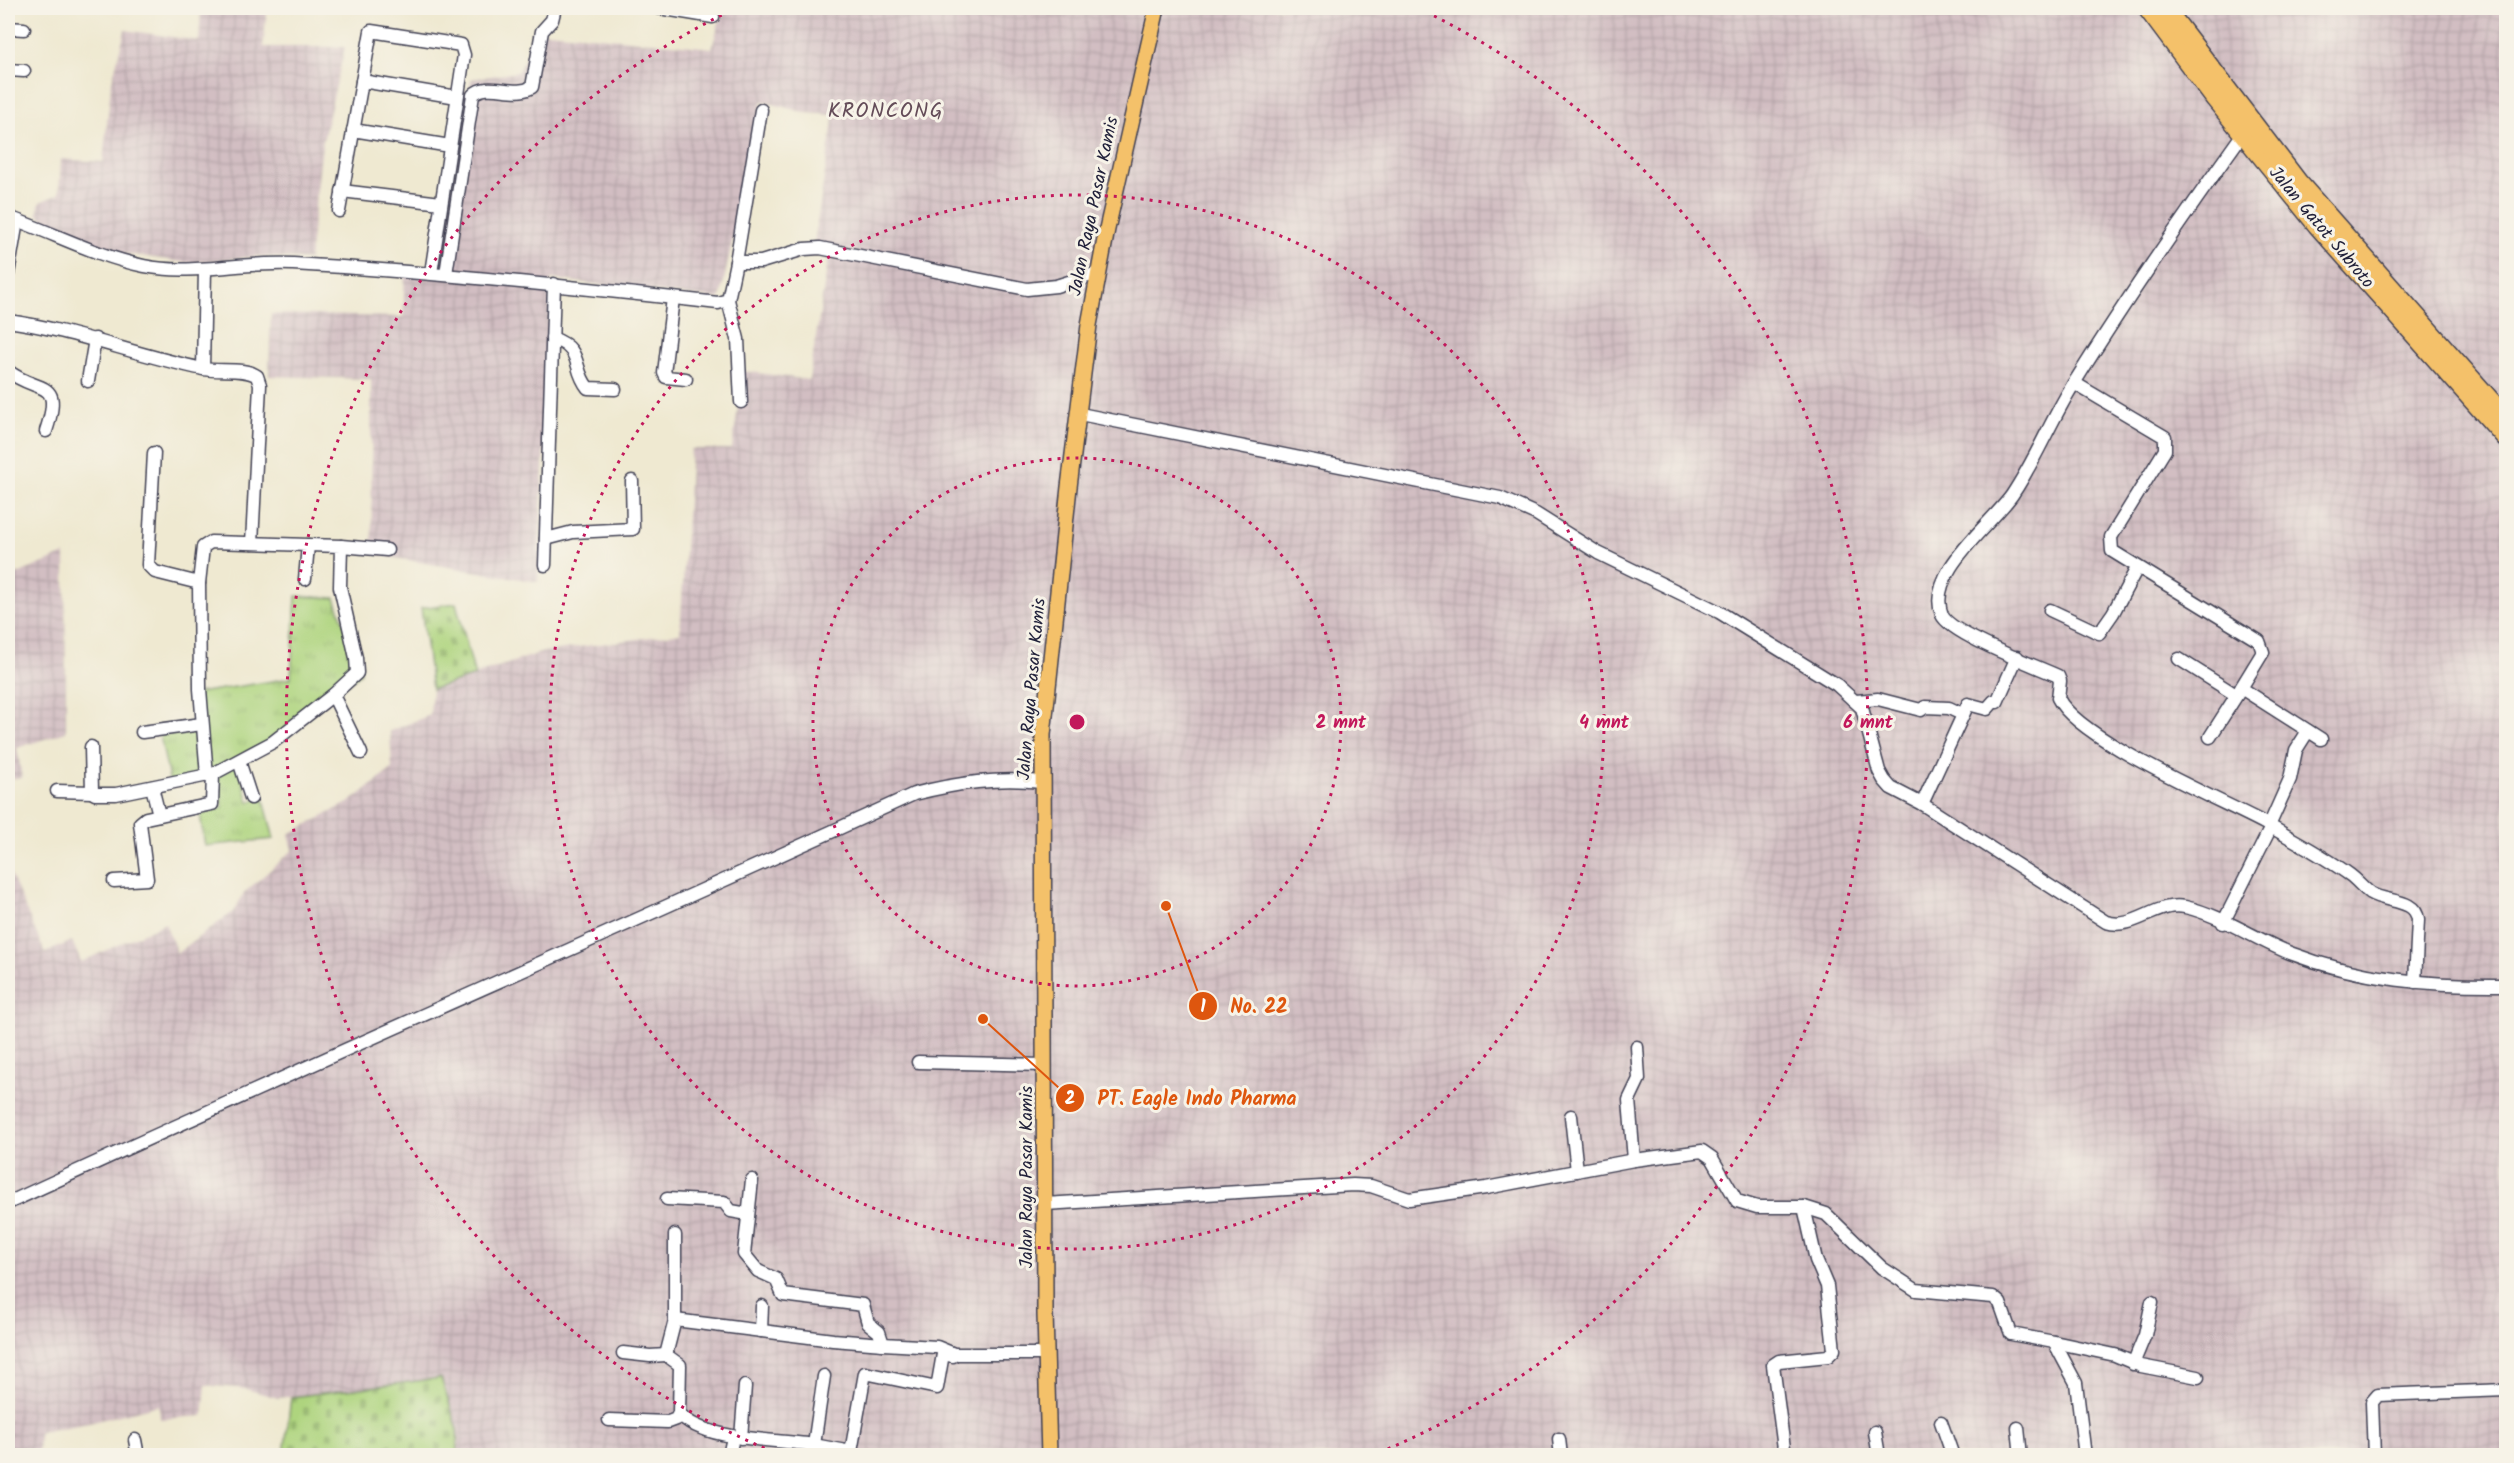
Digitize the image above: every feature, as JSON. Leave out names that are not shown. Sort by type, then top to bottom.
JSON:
[{"type":"highway","name":"Jalan Gatot Subroto","points":[[2146,8],[2215,99],[2249,127]]},
{"type":"highway","name":"Jalan Gatot Subroto","points":[[2165,8],[2317,225],[2357,259],[2429,342],[2497,413],[2506,438]]},
{"type":"main road","name":"Jalan Raya Pasar Kamis","points":[[1049,1455],[1045,1204],[1043,735],[1069,487],[1080,414],[1089,325],[1098,273],[1157,8]]},
{"type":"street","points":[[446,274],[473,95],[485,89],[522,91],[532,87],[542,31],[552,20],[555,8]]},
{"type":"street","points":[[659,8],[693,10],[713,17]]},
{"type":"street","points":[[8,28],[24,29]]},
{"type":"street","points":[[339,211],[371,31],[457,43],[464,51],[431,273]]},
{"type":"street","points":[[8,70],[24,71]]},
{"type":"street","points":[[362,81],[457,97]]},
{"type":"street","points":[[741,402],[738,339],[728,300],[761,110]]},
{"type":"street","points":[[2249,127],[2124,304],[2074,383],[2021,481],[2001,509],[1955,561],[1942,589],[1942,615],[1952,628],[2058,676],[2060,681],[2058,698],[2066,710],[2125,752],[2270,827],[2351,876],[2371,894],[2415,909],[2418,920],[2415,982]]},
{"type":"street","points":[[353,130],[450,146]]},
{"type":"street","points":[[342,191],[441,202]]},
{"type":"street","points":[[8,274],[12,219],[113,258],[146,266],[205,269],[289,264],[446,274],[718,303],[728,300]]},
{"type":"street","points":[[736,262],[761,262],[804,249],[820,248],[1027,289],[1056,286],[1098,273]]},
{"type":"street","points":[[203,369],[205,269]]},
{"type":"street","points":[[545,565],[554,284]]},
{"type":"street","points":[[673,298],[664,373],[666,377],[686,379]]},
{"type":"street","points":[[8,321],[95,339],[203,369],[254,373],[259,381],[252,543]]},
{"type":"street","points":[[552,338],[563,342],[574,353],[588,388],[615,389]]},
{"type":"street","points":[[88,381],[95,339]]},
{"type":"street","points":[[8,371],[24,380],[44,386],[49,392],[52,413],[46,431]]},
{"type":"street","points":[[2074,383],[2165,437],[2167,441],[2165,450],[2109,540],[2115,555],[2261,643],[2263,652],[2210,737]]},
{"type":"street","points":[[1080,414],[1500,498],[1518,504],[1598,553],[1747,628],[1837,685],[1856,701],[1866,720],[1879,771],[1891,788],[1922,804],[2106,922],[2119,924],[2135,921],[2162,909],[2176,906],[2191,909],[2288,952],[2336,969],[2415,982],[2506,985]]},
{"type":"street","points":[[154,453],[148,565],[155,572],[200,583]]},
{"type":"street","points":[[546,539],[573,532],[633,530],[632,481]]},
{"type":"street","points":[[114,882],[144,881],[148,877],[140,823],[144,819],[212,804],[202,724],[200,583],[201,550],[206,543],[341,546],[387,550]]},
{"type":"street","points":[[305,579],[308,545]]},
{"type":"street","points":[[57,791],[116,794],[210,775],[273,742],[355,677],[358,666],[340,587],[341,546]]},
{"type":"street","points":[[2050,610],[2099,633],[2113,613],[2137,568]]},
{"type":"street","points":[[1922,804],[1968,704],[1987,709],[1994,701],[1997,702],[2017,657]]},
{"type":"street","points":[[2179,659],[2321,740]]},
{"type":"street","points":[[333,695],[361,753]]},
{"type":"street","points":[[1856,701],[1878,699],[1921,710],[1925,707],[1949,708],[1962,714]]},
{"type":"street","points":[[142,732],[202,724]]},
{"type":"street","points":[[2223,923],[2270,827],[2290,779],[2296,750],[2308,731]]},
{"type":"street","points":[[91,747],[92,792]]},
{"type":"street","points":[[239,760],[251,798]]},
{"type":"street","points":[[8,1203],[214,1108],[551,960],[914,794],[954,783],[993,780],[1042,782]]},
{"type":"street","points":[[152,787],[159,815]]},
{"type":"street","points":[[1634,1160],[1629,1100],[1639,1079],[1637,1047]]},
{"type":"street","points":[[918,1062],[1045,1065]]},
{"type":"street","points":[[1571,1116],[1577,1171]]},
{"type":"street","points":[[1045,1204],[1353,1185],[1371,1186],[1409,1199],[1486,1188],[1634,1160],[1702,1151],[1712,1158],[1737,1201],[1757,1207],[1804,1207],[1826,1214],[1865,1253],[1905,1286],[1930,1293],[1996,1299],[2002,1307],[2011,1334],[2115,1355],[2133,1364],[2198,1377]]},
{"type":"street","points":[[752,1180],[744,1254],[758,1271],[776,1279],[783,1295],[864,1305],[868,1323],[879,1332],[883,1344]]},
{"type":"street","points":[[667,1199],[724,1202],[731,1210],[748,1214]]},
{"type":"street","points":[[1785,1455],[1773,1365],[1779,1361],[1828,1356],[1834,1350],[1827,1286],[1816,1260],[1804,1207]]},
{"type":"street","points":[[666,1354],[675,1320],[675,1235]]},
{"type":"street","points":[[2133,1364],[2145,1335],[2152,1302]]},
{"type":"street","points":[[761,1331],[762,1306]]},
{"type":"street","points":[[675,1320],[883,1344],[937,1347],[954,1354],[1047,1355]]},
{"type":"street","points":[[2054,1342],[2076,1383],[2085,1455]]},
{"type":"street","points":[[609,1420],[668,1422],[676,1419],[679,1413],[680,1365],[666,1354],[650,1356],[623,1353]]},
{"type":"street","points":[[679,1413],[694,1423],[737,1438],[814,1445],[851,1452],[865,1373],[937,1388],[943,1354],[953,1356],[1047,1355]]},
{"type":"street","points":[[814,1445],[824,1376]]},
{"type":"street","points":[[729,1455],[737,1438],[745,1386]]},
{"type":"street","points":[[2374,1455],[2372,1402],[2378,1395],[2506,1390]]},
{"type":"street","points":[[1941,1422],[1953,1455]]},
{"type":"street","points":[[2018,1428],[2021,1455]]},
{"type":"street","points":[[1875,1432],[1879,1455]]},
{"type":"street","points":[[1559,1439],[1561,1455]]},
{"type":"street","points":[[135,1440],[138,1455]]},
{"type":"shaded area","points":[[201,8],[267,8],[263,47],[345,47],[322,145],[309,260],[260,256],[188,263],[114,252],[63,232],[37,214],[40,202],[59,194],[61,159],[103,162],[111,85],[125,30],[199,41]]},
{"type":"shaded area","points":[[723,8],[2506,8],[2506,1455],[458,1456],[457,1427],[441,1378],[278,1398],[246,1389],[206,1385],[203,1416],[160,1419],[159,1405],[89,1423],[39,1432],[38,1455],[8,1455],[8,868],[45,953],[72,941],[81,962],[165,923],[177,953],[233,912],[245,892],[293,850],[289,834],[350,802],[392,769],[390,731],[430,715],[432,689],[543,652],[680,633],[691,449],[732,449],[743,371],[809,380],[829,255],[812,255],[834,115],[806,113],[762,101],[720,299],[551,279],[538,582],[372,554],[371,379],[269,376],[271,314],[403,317],[405,270],[440,266],[471,79],[518,72],[538,31],[712,48]]},
{"type":"shaded area","points":[[65,554],[66,732],[17,748],[22,778],[8,779],[8,578]]},
{"type":"green space","points":[[296,596],[335,598],[361,673],[239,768],[249,802],[263,796],[274,839],[205,846],[200,814],[223,808],[217,776],[170,784],[160,735],[200,733],[198,693],[291,678]]},
{"type":"green space","points":[[456,603],[475,676],[432,689],[421,608]]},
{"type":"green space","points":[[441,1378],[457,1427],[458,1455],[284,1455],[291,1397]]},
{"type":"place","name":"No. 22","points":[[1166,906]]},
{"type":"place","name":"PT. Eagle Indo Pharma","points":[[983,1019]]},
{"type":"district","name":"KRONCONG","points":[[886,110]]}]
